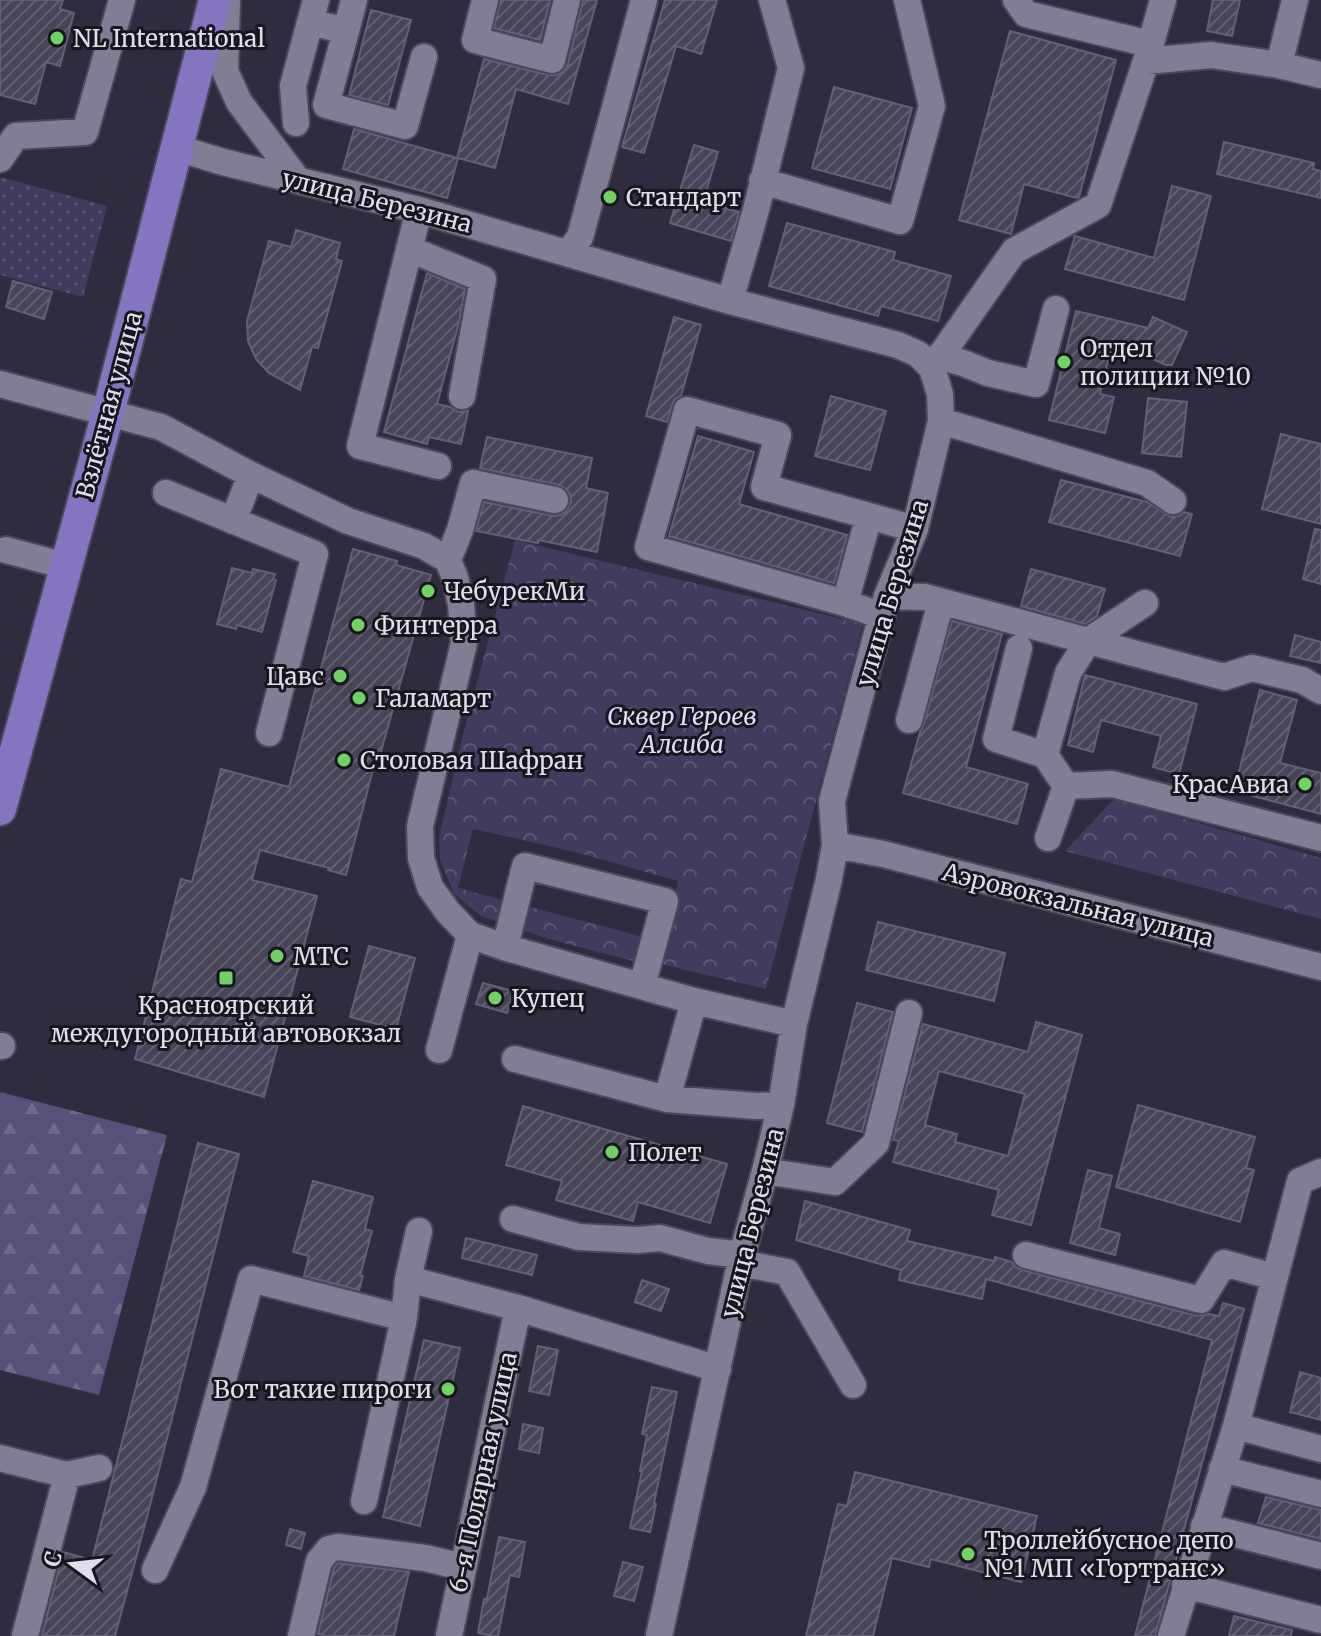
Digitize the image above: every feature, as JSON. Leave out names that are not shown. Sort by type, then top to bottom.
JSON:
[{"type":"main road","name":"Взлётная улица","points":[[0,809],[10,733],[66,566],[215,0]]},
{"type":"street","points":[[0,159],[16,136],[85,132],[122,0]]},
{"type":"street","points":[[227,0],[225,71],[239,102],[297,179]]},
{"type":"street","points":[[354,0],[326,105],[405,126],[424,57]]},
{"type":"street","points":[[485,0],[475,40],[552,60],[567,0]]},
{"type":"street","points":[[569,252],[580,237],[644,0]]},
{"type":"street","points":[[730,301],[791,68],[772,0]]},
{"type":"street","points":[[762,181],[900,221],[932,106],[907,0]]},
{"type":"street","points":[[1016,0],[1026,14],[1148,53],[1211,55],[1321,75]]},
{"type":"street","points":[[935,362],[1014,251],[1098,205],[1163,0]]},
{"type":"street","points":[[1279,65],[1295,0]]},
{"type":"street","points":[[296,123],[293,86],[313,11],[346,31]]},
{"type":"street","name":"улица Березина","points":[[177,148],[569,252],[730,301],[898,345],[935,362],[941,421],[915,529],[884,606],[832,801],[835,845],[829,879],[794,1024],[781,1105],[741,1259],[659,1636]]},
{"type":"street","points":[[419,210],[360,446],[438,466]]},
{"type":"street","points":[[409,249],[483,279],[462,396]]},
{"type":"street","points":[[935,362],[963,363],[988,373],[1036,384],[1056,309]]},
{"type":"street","points":[[0,384],[161,427],[251,475],[348,521],[424,546],[448,560],[461,604],[464,643],[420,826],[421,858],[430,887],[448,912],[470,935],[505,947],[694,1001],[794,1024]]},
{"type":"street","points":[[915,529],[764,487],[778,435],[687,410],[648,547],[845,603],[884,606],[925,597],[1224,677],[1252,668],[1302,680],[1321,691]]},
{"type":"street","points":[[941,421],[1147,483],[1173,501]]},
{"type":"street","points":[[233,521],[251,475]]},
{"type":"street","points":[[448,560],[473,483],[555,500]]},
{"type":"street","points":[[166,493],[315,554],[269,733]]},
{"type":"street","points":[[845,603],[869,516]]},
{"type":"street","points":[[6,550],[66,566]]},
{"type":"street","points":[[909,720],[941,602]]},
{"type":"street","points":[[1045,755],[1068,673],[1088,641],[1145,603]]},
{"type":"street","points":[[1019,648],[996,739],[1045,755],[1066,786]]},
{"type":"street","points":[[1066,786],[1112,784],[1321,838]]},
{"type":"street","points":[[1048,838],[1066,786]]},
{"type":"street","name":"Аэровокзальная улица","points":[[835,845],[883,854],[1321,967]]},
{"type":"street","points":[[505,947],[525,866],[665,901],[642,986]]},
{"type":"street","points":[[439,1050],[470,935]]},
{"type":"street","points":[[667,1099],[694,1001]]},
{"type":"street","points":[[765,1171],[835,1182],[876,1143],[909,1013]]},
{"type":"street","points":[[515,1059],[667,1099],[781,1105]]},
{"type":"street","points":[[1171,1636],[1236,1426],[1300,1181],[1321,1172]]},
{"type":"street","points":[[513,1219],[579,1237],[660,1238],[787,1272],[853,1385]]},
{"type":"street","points":[[364,1501],[404,1318],[408,1279],[419,1231]]},
{"type":"street","points":[[1026,1255],[1201,1300],[1224,1263],[1274,1277]]},
{"type":"street","points":[[155,1570],[193,1487],[251,1279],[404,1318]]},
{"type":"street","points":[[408,1279],[518,1308],[718,1369]]},
{"type":"street","name":"6-я Полярная улица","points":[[449,1636],[518,1308]]},
{"type":"street","points":[[1236,1426],[1321,1449]]},
{"type":"street","points":[[0,1458],[67,1475],[99,1468]]},
{"type":"street","points":[[1222,1469],[1321,1494]]},
{"type":"street","points":[[25,1636],[67,1475]]},
{"type":"street","points":[[1204,1526],[1321,1556]]},
{"type":"street","points":[[301,1636],[319,1592],[319,1561],[329,1549],[338,1547],[425,1558],[463,1567]]},
{"type":"street","points":[[1185,1585],[1321,1620]]},
{"type":"green space","points":[[0,177],[107,206],[83,297],[0,275]]},
{"type":"green space","name":"Сквер Героев Алсиба","points":[[515,540],[863,624],[766,989],[656,963],[678,881],[571,851],[473,829],[458,888],[651,939],[644,964],[549,939],[481,916],[454,894],[440,860],[439,837]]},
{"type":"green space","points":[[1114,799],[1321,858],[1321,919],[1065,851]]},
{"type":"green space","points":[[0,1092],[167,1135],[99,1395],[0,1370]]},
{"type":"building","points":[[0,0],[63,0],[60,9],[74,13],[60,66],[46,62],[35,104],[0,95]]},
{"type":"building","points":[[501,0],[550,0],[540,40],[494,28]]},
{"type":"building","points":[[583,0],[597,0],[568,104],[516,89],[495,168],[458,158],[447,198],[343,169],[354,129],[457,158],[484,59],[548,75],[564,71]]},
{"type":"building","points":[[665,0],[717,0],[701,54],[676,46],[644,153],[622,147]]},
{"type":"building","points":[[1213,0],[1240,0],[1232,36],[1207,31]]},
{"type":"building","points":[[371,10],[411,20],[388,105],[349,95]]},
{"type":"building","points":[[1010,31],[1116,60],[1079,197],[1024,184],[1011,234],[959,220]]},
{"type":"building","points":[[834,87],[912,108],[890,189],[812,168]]},
{"type":"building","points":[[1224,142],[1314,163],[1313,169],[1321,171],[1321,198],[1217,174]]},
{"type":"building","points":[[694,145],[718,152],[703,202],[739,212],[731,241],[670,223]]},
{"type":"building","points":[[1172,186],[1211,196],[1184,300],[1065,269],[1075,236],[1154,258]]},
{"type":"building","points":[[787,223],[895,252],[893,260],[951,276],[938,321],[881,306],[878,316],[769,286]]},
{"type":"building","points":[[296,230],[340,243],[336,259],[342,261],[318,348],[312,347],[300,390],[269,373],[256,359],[248,341],[247,321],[269,241],[291,247]]},
{"type":"building","points":[[427,273],[465,289],[437,404],[458,412],[468,411],[461,444],[429,437],[427,444],[384,432]]},
{"type":"building","points":[[13,281],[52,292],[44,319],[6,307]]},
{"type":"building","points":[[1076,311],[1148,328],[1153,317],[1187,332],[1172,365],[1128,348],[1126,357],[1110,353],[1100,394],[1114,397],[1105,433],[1049,420]]},
{"type":"building","points":[[674,317],[701,325],[681,396],[675,399],[667,422],[646,416]]},
{"type":"building","points":[[831,396],[886,411],[870,470],[815,456]]},
{"type":"building","points":[[1148,398],[1187,402],[1181,457],[1142,453]]},
{"type":"building","points":[[1281,434],[1321,444],[1321,524],[1262,509]]},
{"type":"building","points":[[698,436],[754,452],[739,504],[847,535],[834,583],[669,536]]},
{"type":"building","points":[[487,437],[592,458],[586,488],[608,493],[597,552],[476,531],[484,502],[553,516],[561,515],[571,502],[570,494],[559,485],[480,468]]},
{"type":"building","points":[[1061,480],[1147,502],[1171,517],[1184,512],[1192,514],[1180,556],[1049,522]]},
{"type":"building","points":[[1315,529],[1321,530],[1321,584],[1303,579]]},
{"type":"building","points":[[353,549],[397,561],[396,565],[431,575],[378,762],[375,761],[346,875],[260,850],[252,880],[317,896],[264,1097],[135,1059],[181,879],[192,882],[221,769],[289,787]]},
{"type":"building","points":[[232,568],[275,574],[262,632],[237,625],[236,629],[217,624]]},
{"type":"building","points":[[1031,569],[1105,589],[1097,616],[1085,624],[1021,606]]},
{"type":"building","points":[[952,621],[1002,634],[966,767],[1028,784],[1017,824],[903,793]]},
{"type":"building","points":[[1295,635],[1321,642],[1321,663],[1290,656]]},
{"type":"building","points":[[1085,675],[1197,704],[1179,774],[1153,767],[1161,736],[1101,720],[1093,752],[1068,745]]},
{"type":"building","points":[[1260,690],[1297,700],[1280,763],[1321,773],[1321,814],[1234,791]]},
{"type":"building","points":[[878,922],[1005,953],[994,1001],[866,970]]},
{"type":"building","points":[[369,946],[415,958],[396,1029],[350,1017]]},
{"type":"building","name":"Купец","points":[[483,983],[513,991],[507,1013],[476,1004]]},
{"type":"building","points":[[857,1003],[893,1012],[862,1132],[827,1123]]},
{"type":"building","points":[[1036,1022],[1082,1035],[1031,1225],[992,1215],[999,1190],[893,1162],[899,1141],[893,1140],[923,1024],[1028,1052]],"holes":[[[939,1071],[1025,1094],[1008,1156],[955,1142],[957,1134],[925,1125]]]},
{"type":"building","points":[[1138,1105],[1255,1137],[1246,1168],[1254,1170],[1240,1222],[1116,1187]]},
{"type":"building","points":[[523,1106],[727,1164],[710,1223],[638,1202],[633,1221],[556,1200],[562,1181],[506,1165]]},
{"type":"building","points":[[198,1143],[239,1154],[115,1636],[42,1636],[63,1552],[92,1560]]},
{"type":"building","points":[[1088,1170],[1112,1176],[1099,1228],[1120,1234],[1115,1255],[1070,1243]]},
{"type":"building","points":[[313,1181],[373,1197],[365,1229],[372,1231],[359,1290],[304,1276],[309,1256],[293,1252]]},
{"type":"building","points":[[805,1201],[910,1230],[907,1241],[994,1261],[995,1257],[1012,1262],[1022,1270],[1197,1316],[1219,1316],[1223,1303],[1244,1309],[1155,1636],[1135,1636],[1212,1340],[986,1279],[982,1299],[899,1280],[901,1270],[796,1240]]},
{"type":"building","points":[[466,1238],[537,1255],[532,1275],[462,1258]]},
{"type":"building","points":[[642,1280],[669,1289],[661,1311],[635,1302]]},
{"type":"building","points":[[424,1340],[460,1348],[420,1526],[383,1517]]},
{"type":"building","points":[[538,1346],[558,1350],[549,1395],[529,1391]]},
{"type":"building","points":[[1300,1372],[1321,1378],[1321,1420],[1290,1412]]},
{"type":"building","points":[[652,1387],[677,1392],[650,1532],[630,1528],[642,1471],[647,1435],[642,1434]]},
{"type":"building","points":[[523,1424],[543,1428],[539,1453],[519,1449]]},
{"type":"building","name":"Троллейбусное депо №1 МП «Гортранс»","points":[[855,1472],[1037,1516],[1021,1582],[931,1559],[929,1567],[892,1558],[873,1636],[806,1636],[838,1504],[847,1506]]},
{"type":"building","points":[[1266,1497],[1321,1510],[1321,1539],[1258,1523]]},
{"type":"building","points":[[290,1529],[305,1533],[301,1549],[286,1545]]},
{"type":"building","points":[[499,1537],[525,1542],[519,1577],[510,1575],[498,1636],[493,1636],[478,1633]]},
{"type":"building","points":[[623,1562],[643,1567],[634,1601],[614,1596]]},
{"type":"building","points":[[338,1563],[409,1572],[394,1636],[318,1634],[334,1568]]},
{"type":"building","points":[[1234,1616],[1292,1630],[1291,1636],[1229,1636]]},
{"type":"place","name":"NL International","points":[[57,38]]},
{"type":"place","name":"Стандарт","points":[[610,197]]},
{"type":"place","name":"Отдел полиции №10","points":[[1064,362]]},
{"type":"place","name":"ЧебурекМи","points":[[428,591]]},
{"type":"place","name":"Финтерра","points":[[358,625]]},
{"type":"place","name":"Цавс","points":[[340,676]]},
{"type":"place","name":"Галамарт","points":[[359,698]]},
{"type":"place","name":"Столовая Шафран","points":[[344,760]]},
{"type":"place","name":"КрасАвиа","points":[[1305,784]]},
{"type":"place","name":"МТС","points":[[277,956]]},
{"type":"place","name":"Красноярский междугородный автовокзал","points":[[226,978]]},
{"type":"place","name":"Купец","points":[[495,998]]},
{"type":"place","name":"Полет","points":[[612,1152]]},
{"type":"place","name":"Вот такие пироги","points":[[448,1389]]},
{"type":"place","name":"Троллейбусное депо №1 МП «Гортранс»","points":[[968,1554]]}]
